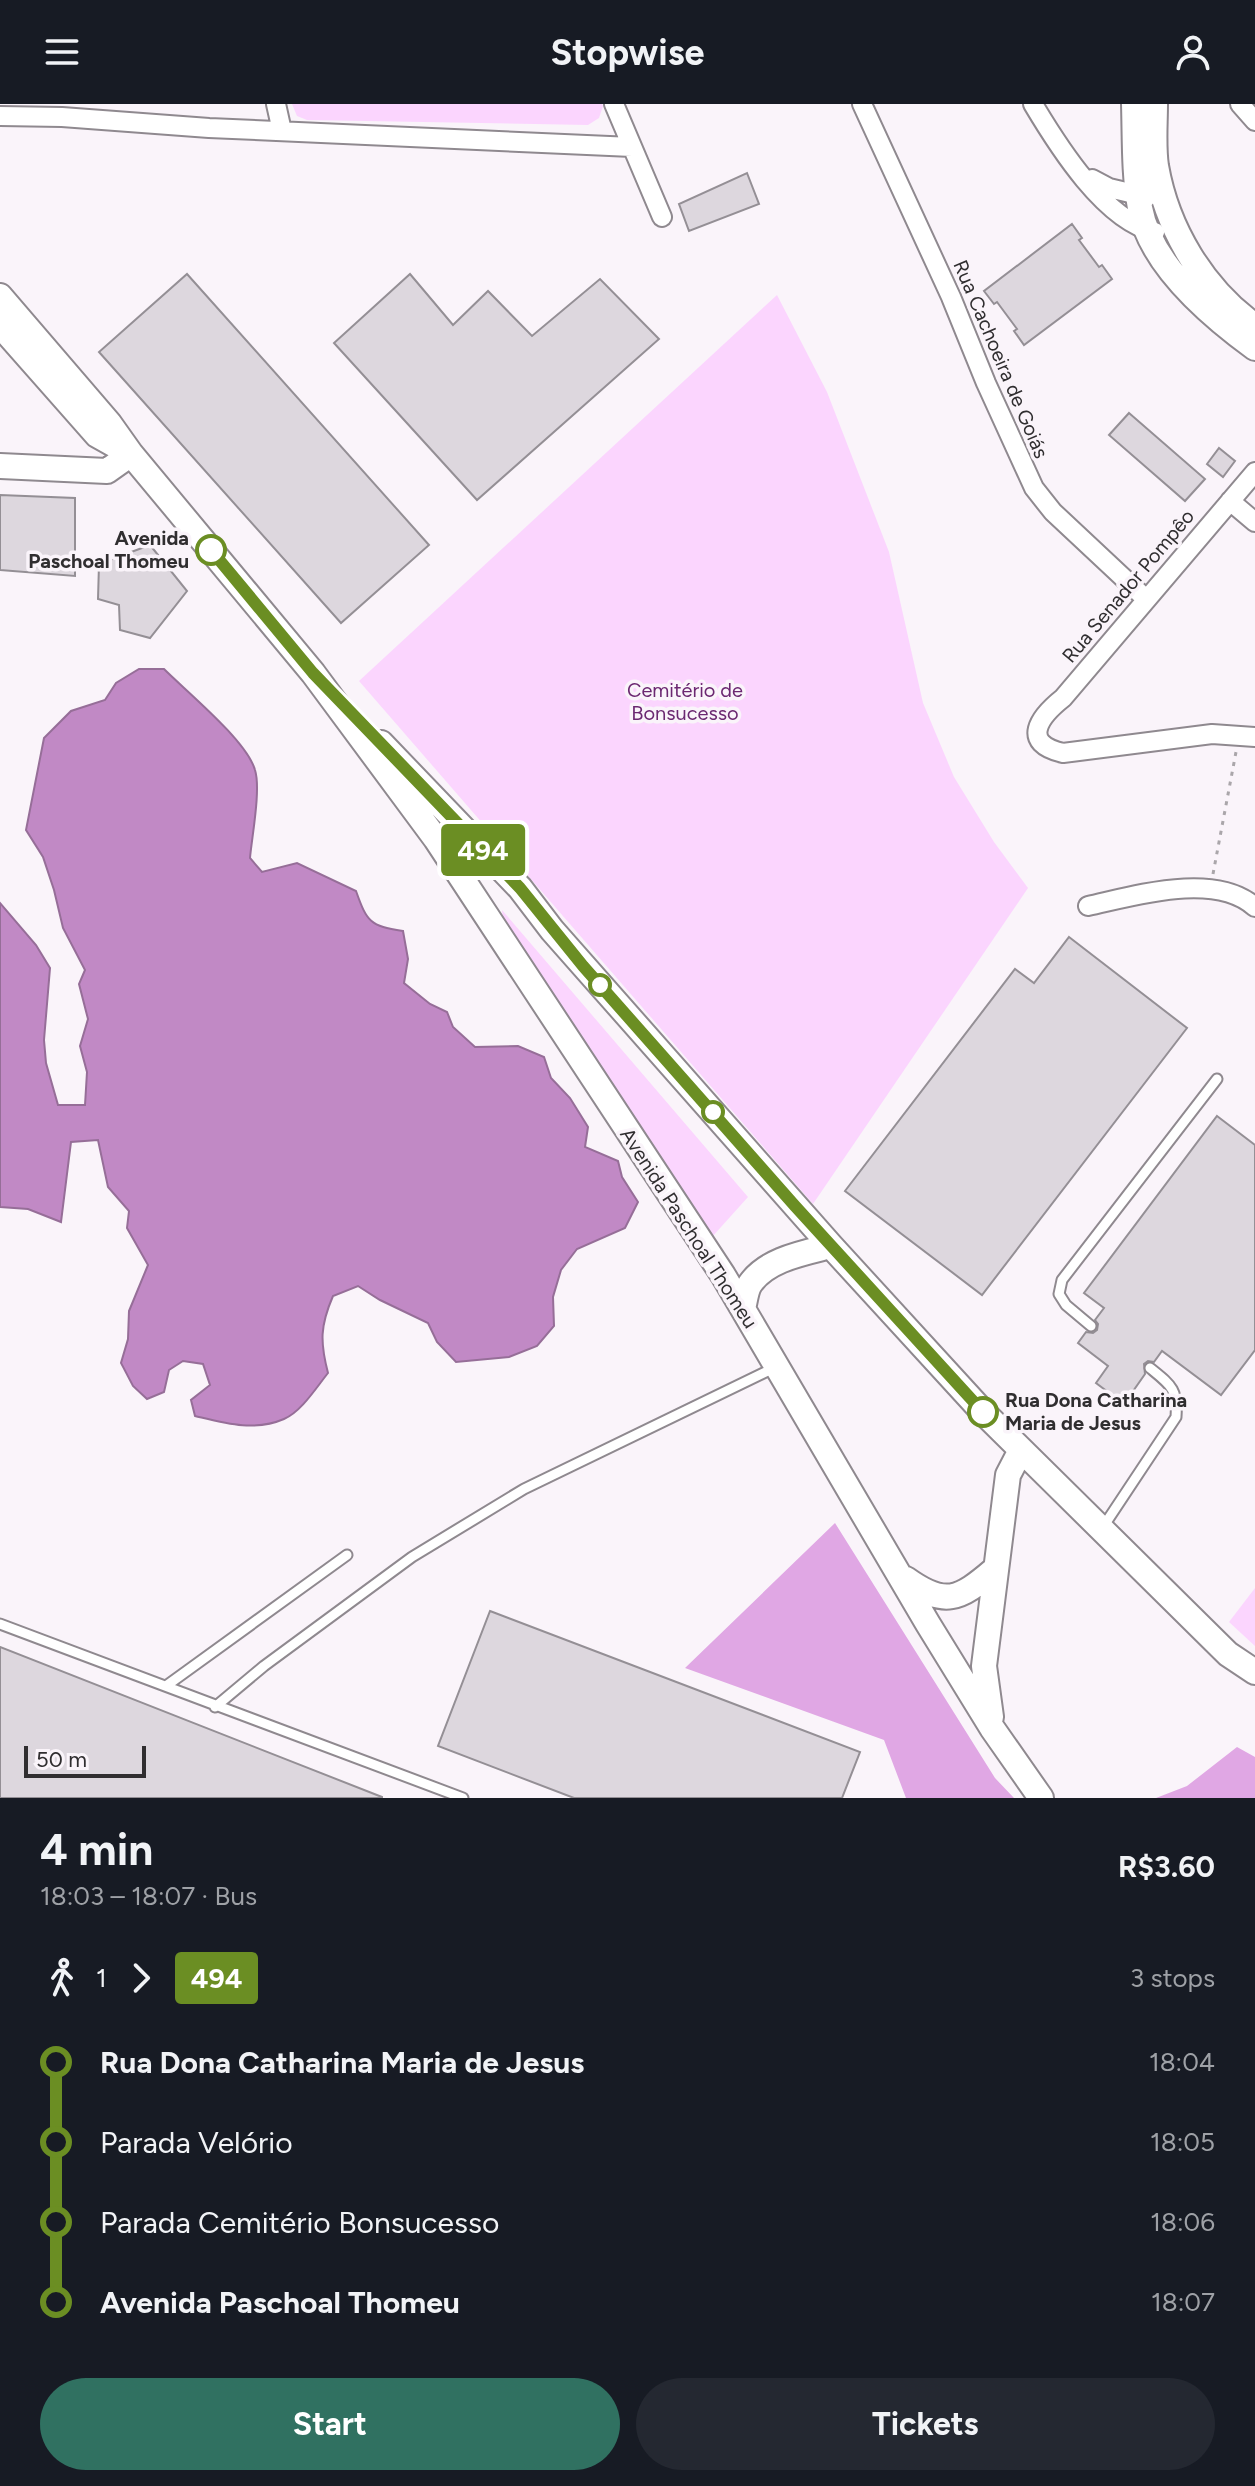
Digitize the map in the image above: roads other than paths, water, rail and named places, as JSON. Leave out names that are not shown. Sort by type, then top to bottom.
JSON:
[{"type":"main road","points":[[1134,104],[1139,196],[1147,230],[1166,263],[1188,291],[1255,348]]},
{"type":"main road","points":[[1155,104],[1156,165],[1165,200],[1180,237],[1216,292],[1255,326]]},
{"type":"main road","name":"Avenida Paschoal Thomeu","points":[[0,296],[109,423],[131,454],[313,673],[436,839],[743,1309],[992,1728],[1041,1798]]},
{"type":"main road","name":"Avenida Paschoal Thomeu","points":[[0,325],[97,435],[131,454]]},
{"type":"main road","points":[[0,466],[107,471],[131,454]]},
{"type":"main road","name":"Avenida Paschoal Thomeu","points":[[313,673],[520,888],[552,930]]},
{"type":"main road","points":[[405,797],[444,830],[531,917],[552,930],[831,1246],[1021,1450],[1228,1654],[1255,1672]]},
{"type":"main road","points":[[743,1309],[749,1285],[768,1267],[831,1246]]},
{"type":"main road","points":[[992,1728],[984,1666],[994,1570],[1008,1475],[1021,1450]]},
{"type":"main road","points":[[900,1575],[925,1593],[944,1599],[967,1593],[994,1570]]},
{"type":"main road","points":[[1228,1654],[1232,1668],[1255,1690]]},
{"type":"street","points":[[276,104],[282,131]]},
{"type":"street","points":[[614,104],[662,217]]},
{"type":"street","name":"Rua Cachoeira de Goiás","points":[[862,104],[945,283],[1034,488],[1053,512],[1146,599]]},
{"type":"street","points":[[1033,104],[1079,171],[1111,207],[1129,223],[1180,237]]},
{"type":"street","points":[[1240,104],[1255,121]]},
{"type":"street","points":[[0,116],[632,147]]},
{"type":"street","points":[[1079,171],[1109,188],[1165,200]]},
{"type":"street","name":"Rua Senador Pompêo","points":[[1248,736],[1175,738],[1063,753],[1044,746],[1037,729],[1043,715],[1063,698],[1255,472]]},
{"type":"street","points":[[1230,501],[1255,522]]},
{"type":"street","points":[[1088,906],[1154,891],[1210,890],[1229,893],[1255,907]]},
{"type":"lane","points":[[1091,1326],[1066,1305],[1059,1294],[1062,1280],[1217,1079]]},
{"type":"lane","points":[[215,1707],[264,1666],[412,1557],[524,1489],[777,1366]]},
{"type":"lane","points":[[1101,1530],[1176,1417],[1177,1397],[1169,1383],[1150,1368]]},
{"type":"lane","points":[[166,1686],[347,1555]]},
{"type":"lane","points":[[0,1624],[463,1798]]},
{"type":"place","name":"Avenida Paschoal Thomeu","points":[[211,550]]},
{"type":"place","name":"Rua Dona Catharina Maria de Jesus","points":[[983,1412]]},
{"type":"park label","name":"Cemitério de Bonsucesso","points":[[685,702]]}]
